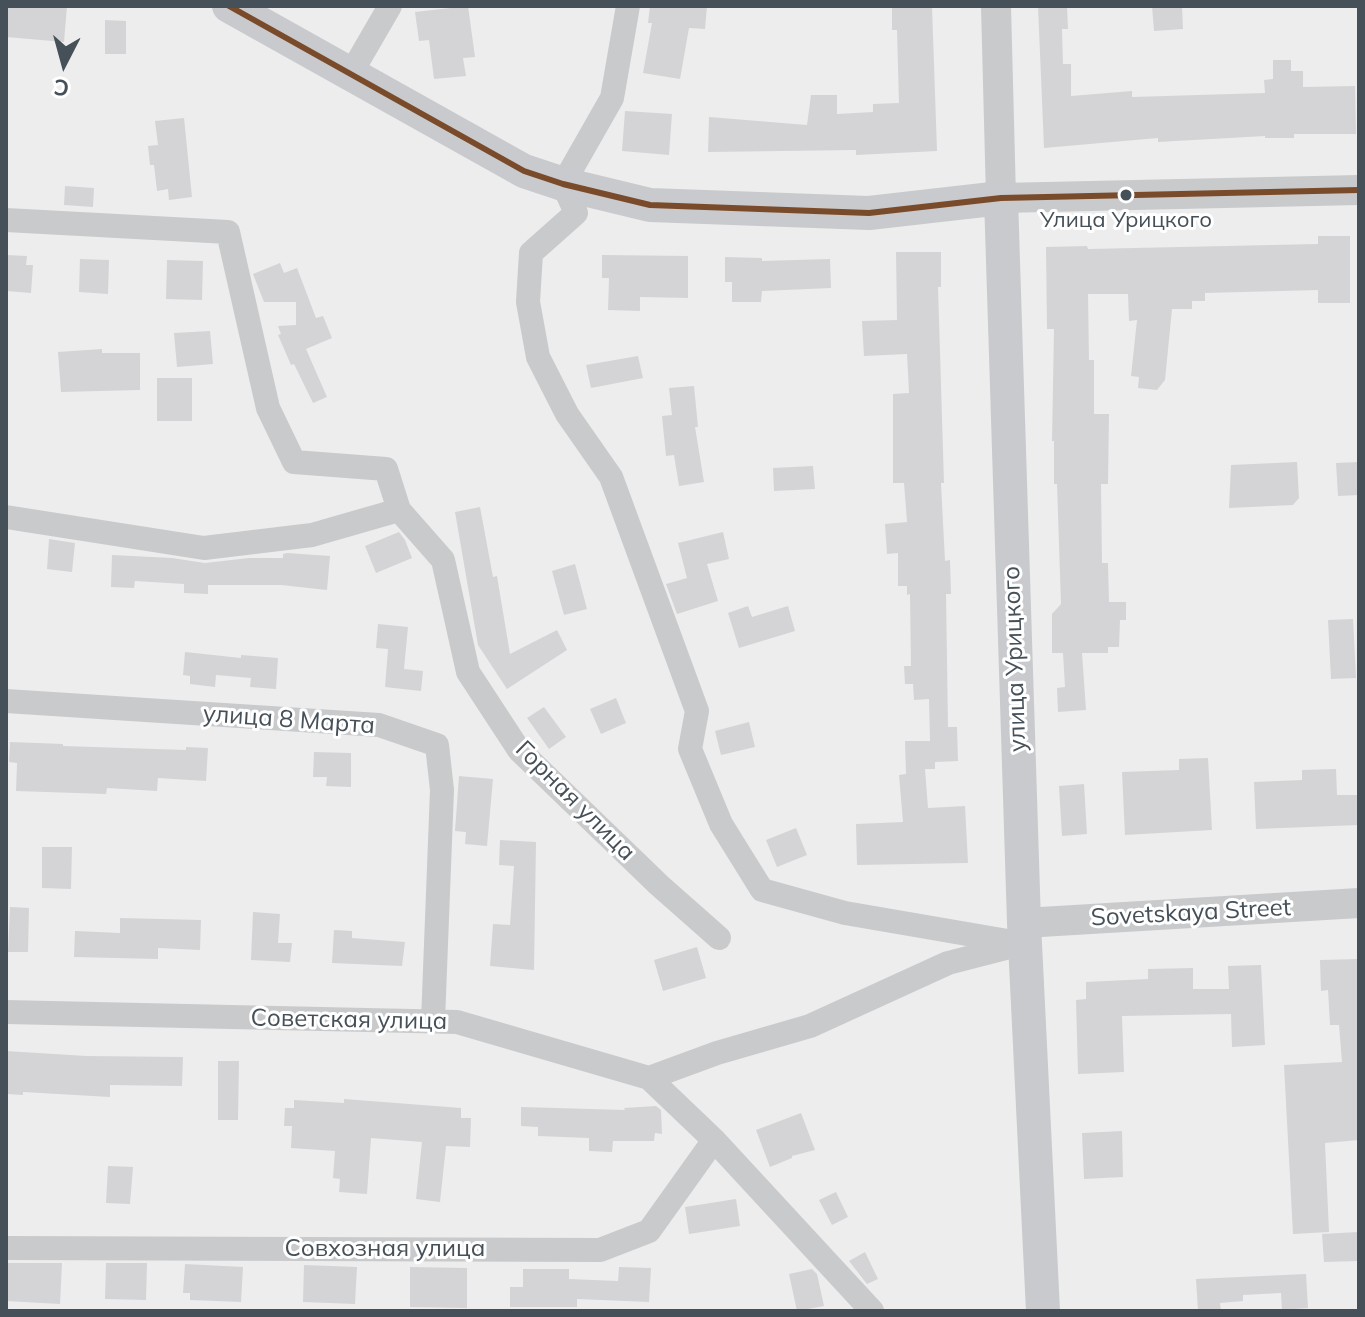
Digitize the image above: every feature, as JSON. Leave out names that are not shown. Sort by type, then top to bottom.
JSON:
[{"type":"main road","points":[[229,6],[524,171],[563,184],[650,205],[869,213],[1001,198]]},
{"type":"main road","name":"улица Урицкого","points":[[1001,198],[1024,933],[1043,1311]]},
{"type":"street","points":[[350,75],[390,6]]},
{"type":"street","points":[[628,6],[612,98],[563,184],[576,213],[531,253],[528,302],[538,357],[567,414],[611,477],[697,711],[690,749],[721,824],[762,890],[845,913],[1024,933]]},
{"type":"street","name":"улица Урицкого","points":[[996,6],[1001,198]]},
{"type":"street","points":[[1001,198],[1359,190]]},
{"type":"street","name":"Горная улица","points":[[6,220],[228,232],[268,408],[294,462],[386,469],[399,510],[443,560],[468,672],[519,750],[659,885],[719,938]]},
{"type":"street","points":[[6,517],[204,548],[312,535],[399,510]]},
{"type":"street","name":"улица 8 Марта","points":[[6,701],[379,725],[437,745],[442,790],[433,1021]]},
{"type":"street","name":"Sovetskaya Street","points":[[1024,933],[1359,903]]},
{"type":"street","points":[[649,1078],[717,1053],[810,1026],[948,963],[1024,933]]},
{"type":"street","name":"Советская улица","points":[[6,1012],[457,1022],[649,1078],[714,1140],[872,1311]]},
{"type":"street","name":"Совхозная улица","points":[[6,1248],[600,1250],[649,1231],[714,1140]]},
{"type":"building","points":[[6,6],[67,6],[64,42],[6,37]]},
{"type":"building","points":[[468,6],[475,57],[463,58],[466,76],[434,79],[429,40],[419,41],[415,12]]},
{"type":"building","points":[[650,6],[707,6],[705,29],[689,28],[680,79],[643,73],[652,23],[648,23]]},
{"type":"building","points":[[892,6],[932,6],[937,151],[856,155],[856,150],[708,152],[709,117],[807,125],[811,95],[837,95],[837,114],[873,112],[873,104],[899,103],[897,30],[892,30]]},
{"type":"building","points":[[1038,6],[1067,6],[1068,29],[1062,29],[1063,64],[1071,64],[1071,96],[1132,91],[1132,97],[1265,93],[1264,80],[1273,79],[1273,60],[1291,60],[1291,71],[1303,71],[1303,87],[1355,86],[1356,134],[1294,134],[1294,138],[1265,136],[1158,142],[1158,138],[1044,148]]},
{"type":"building","points":[[1152,6],[1182,6],[1183,29],[1154,31]]},
{"type":"building","points":[[105,20],[126,21],[126,54],[105,54]]},
{"type":"building","points":[[625,111],[672,114],[669,155],[622,151]]},
{"type":"building","points":[[184,118],[192,197],[169,200],[168,189],[157,191],[148,146],[158,145],[155,121]]},
{"type":"building","points":[[65,186],[94,188],[93,207],[64,205]]},
{"type":"building","points":[[1318,236],[1350,236],[1350,303],[1318,303],[1318,290],[1205,293],[1205,301],[1192,301],[1192,309],[1172,309],[1165,380],[1157,390],[1138,388],[1139,377],[1131,376],[1137,320],[1129,321],[1128,294],[1088,294],[1089,360],[1094,360],[1094,414],[1109,414],[1108,484],[1101,484],[1102,563],[1108,563],[1109,602],[1126,602],[1126,620],[1120,620],[1119,647],[1108,647],[1108,653],[1082,653],[1086,710],[1058,712],[1057,688],[1065,687],[1063,653],[1052,653],[1052,614],[1061,604],[1057,484],[1054,484],[1052,441],[1054,329],[1047,329],[1046,247],[1087,246],[1088,249],[1318,244]]},
{"type":"building","points":[[896,252],[941,252],[941,287],[938,287],[944,483],[941,483],[945,561],[950,560],[951,594],[946,594],[948,727],[957,727],[958,761],[935,762],[935,769],[925,769],[928,808],[965,806],[968,863],[857,865],[856,824],[903,822],[899,775],[906,774],[905,741],[930,741],[929,699],[914,700],[913,684],[905,684],[904,666],[911,666],[910,594],[907,595],[907,586],[898,586],[898,553],[887,554],[885,524],[907,522],[904,483],[893,483],[893,394],[909,393],[907,354],[864,356],[862,321],[897,320]]},
{"type":"building","points":[[6,255],[27,256],[26,265],[33,265],[31,293],[6,291]]},
{"type":"building","points":[[602,255],[688,256],[688,298],[640,297],[640,311],[608,310],[609,278],[602,278]]},
{"type":"building","points":[[725,257],[762,258],[762,261],[830,259],[831,288],[762,291],[761,302],[732,302],[732,282],[725,282]]},
{"type":"building","points":[[80,259],[109,260],[108,294],[79,292]]},
{"type":"building","points":[[167,260],[203,261],[202,300],[166,299]]},
{"type":"building","points":[[280,263],[284,273],[297,268],[316,318],[323,316],[332,338],[306,349],[327,397],[313,403],[278,335],[281,334],[278,326],[296,325],[296,302],[264,302],[253,274]]},
{"type":"building","points":[[210,331],[213,364],[177,367],[174,333]]},
{"type":"building","points":[[102,349],[102,353],[140,353],[140,390],[61,392],[58,352]]},
{"type":"building","points":[[638,356],[643,378],[591,388],[586,365]]},
{"type":"building","points":[[157,378],[192,378],[192,421],[157,421]]},
{"type":"building","points":[[694,386],[698,427],[695,427],[704,482],[679,486],[674,455],[666,456],[662,416],[672,415],[669,388]]},
{"type":"building","points":[[1297,462],[1299,498],[1293,505],[1229,508],[1231,465]]},
{"type":"building","points":[[1359,462],[1359,495],[1338,496],[1336,463]]},
{"type":"building","points":[[813,466],[815,489],[774,491],[773,468]]},
{"type":"building","points":[[480,507],[493,577],[497,576],[510,654],[557,630],[567,650],[507,689],[478,645],[455,512]]},
{"type":"building","points":[[399,532],[412,558],[376,573],[365,546]]},
{"type":"building","points":[[723,532],[729,559],[707,564],[718,601],[677,614],[666,584],[687,578],[678,543]]},
{"type":"building","points":[[49,539],[75,543],[72,572],[47,569]]},
{"type":"building","points":[[283,554],[330,556],[327,590],[281,585],[208,585],[208,594],[184,593],[184,584],[135,581],[134,588],[111,587],[112,555],[205,563],[283,558]]},
{"type":"building","points":[[575,564],[587,609],[564,615],[552,571]]},
{"type":"building","points":[[748,606],[752,617],[788,606],[795,631],[739,648],[728,613]]},
{"type":"building","points":[[1353,619],[1356,678],[1331,679],[1328,620]]},
{"type":"building","points":[[378,624],[408,627],[404,669],[423,671],[421,691],[385,687],[388,649],[376,648]]},
{"type":"building","points":[[185,652],[278,658],[276,689],[250,687],[251,678],[216,675],[215,687],[190,684],[190,676],[183,675]]},
{"type":"building","points":[[616,698],[626,723],[601,734],[590,709]]},
{"type":"building","points":[[544,707],[566,737],[549,749],[527,718]]},
{"type":"building","points":[[749,722],[755,747],[721,755],[715,731]]},
{"type":"building","points":[[10,742],[186,750],[186,747],[208,748],[206,781],[158,778],[157,791],[107,788],[106,794],[16,791],[17,763],[9,762]]},
{"type":"building","points":[[314,752],[351,753],[351,787],[326,786],[327,777],[313,777]]},
{"type":"building","points":[[1208,758],[1212,830],[1125,835],[1122,772],[1179,770],[1179,759]]},
{"type":"building","points":[[1336,769],[1337,795],[1359,795],[1359,825],[1256,829],[1254,782],[1302,780],[1302,770]]},
{"type":"building","points":[[459,776],[493,779],[487,846],[465,844],[466,832],[455,831]]},
{"type":"building","points":[[1084,784],[1087,834],[1062,836],[1059,786]]},
{"type":"building","points":[[796,828],[807,855],[777,867],[766,840]]},
{"type":"building","points":[[500,840],[536,842],[534,970],[490,966],[493,924],[510,925],[514,866],[499,865]]},
{"type":"building","points":[[42,847],[72,847],[71,889],[42,888]]},
{"type":"building","points":[[10,907],[29,908],[28,952],[8,952]]},
{"type":"building","points":[[253,912],[280,914],[278,943],[292,943],[290,962],[251,960]]},
{"type":"building","points":[[120,918],[201,920],[200,950],[158,948],[158,959],[74,957],[75,931],[120,933]]},
{"type":"building","points":[[334,930],[352,931],[352,938],[405,942],[402,966],[332,963]]},
{"type":"building","points":[[697,947],[706,978],[663,991],[654,960]]},
{"type":"building","points":[[1359,959],[1359,1140],[1325,1143],[1329,1232],[1293,1234],[1284,1065],[1342,1062],[1339,1025],[1330,1025],[1328,990],[1321,991],[1320,960]]},
{"type":"building","points":[[1261,965],[1265,1045],[1232,1047],[1231,1014],[1122,1016],[1124,1072],[1078,1074],[1076,1000],[1086,999],[1086,982],[1148,979],[1148,969],[1193,968],[1193,989],[1229,989],[1228,966]]},
{"type":"building","points":[[6,1051],[183,1057],[182,1086],[110,1085],[110,1097],[23,1092],[23,1095],[6,1094]]},
{"type":"building","points":[[218,1061],[239,1061],[238,1120],[218,1120]]},
{"type":"building","points":[[344,1099],[461,1108],[461,1118],[471,1118],[470,1147],[446,1146],[440,1202],[416,1199],[422,1142],[371,1138],[367,1194],[339,1192],[340,1179],[333,1178],[335,1151],[291,1148],[292,1126],[284,1126],[285,1108],[294,1108],[294,1100],[344,1103]]},
{"type":"building","points":[[656,1106],[661,1110],[662,1134],[655,1133],[654,1141],[613,1141],[612,1152],[589,1151],[589,1138],[538,1136],[538,1127],[521,1126],[521,1107],[625,1110]]},
{"type":"building","points":[[801,1113],[815,1150],[792,1156],[770,1167],[756,1130]]},
{"type":"building","points":[[1122,1131],[1123,1177],[1084,1179],[1082,1133]]},
{"type":"building","points":[[108,1166],[133,1167],[130,1204],[106,1203]]},
{"type":"building","points":[[836,1192],[848,1217],[832,1225],[819,1200]]},
{"type":"building","points":[[736,1199],[740,1226],[689,1234],[685,1207]]},
{"type":"building","points":[[1358,1232],[1359,1261],[1324,1262],[1322,1234]]},
{"type":"building","points":[[865,1252],[878,1279],[867,1284],[849,1261]]},
{"type":"building","points":[[6,1263],[62,1263],[60,1304],[6,1301]]},
{"type":"building","points":[[106,1263],[147,1263],[146,1300],[105,1299]]},
{"type":"building","points":[[185,1264],[243,1267],[241,1302],[190,1300],[190,1293],[183,1293]]},
{"type":"building","points":[[304,1265],[357,1267],[355,1304],[303,1302]]},
{"type":"building","points":[[410,1267],[467,1268],[467,1308],[410,1307]]},
{"type":"building","points":[[619,1267],[651,1268],[649,1302],[577,1299],[577,1307],[510,1307],[510,1287],[523,1287],[523,1269],[569,1269],[569,1279],[618,1281]]},
{"type":"building","points":[[812,1269],[817,1274],[824,1306],[797,1311],[789,1274]]},
{"type":"building","points":[[1306,1274],[1308,1308],[1282,1310],[1281,1293],[1243,1295],[1243,1301],[1220,1303],[1221,1311],[1198,1311],[1196,1279]]},
{"type":"transit line","points":[[229,6],[524,171],[650,205],[869,213],[1001,198],[1359,190]]},
{"type":"place","name":"Улица Урицкого","points":[[1126,195]]}]
